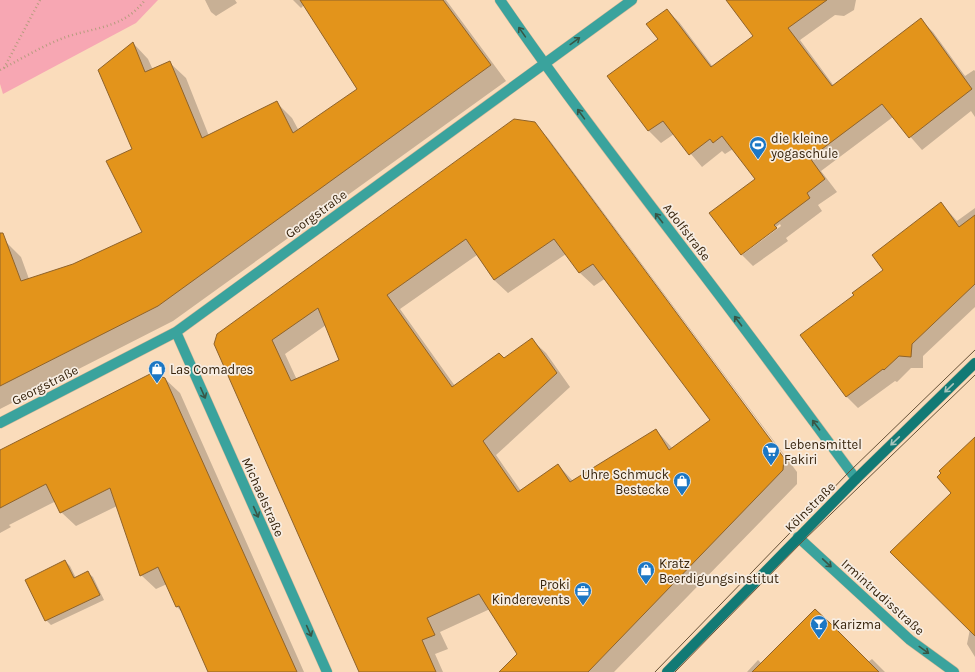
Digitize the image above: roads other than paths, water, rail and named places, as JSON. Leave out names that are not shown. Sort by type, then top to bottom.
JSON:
[{"type":"street","name":"Adolfstraße","points":[[500,0],[544,64],[856,479]]},
{"type":"street","name":"Georgstraße","points":[[0,423],[176,332],[632,0]]},
{"type":"street","name":"Michaelstraße","points":[[176,332],[327,672]]},
{"type":"street","name":"Kölnstraße","points":[[667,672],[798,537],[975,363]]},
{"type":"street","name":"Irmintrudisstraße","points":[[798,537],[910,640],[954,672]]},
{"type":"tram line","points":[[655,672],[850,471],[975,350]]},
{"type":"tram line","points":[[675,672],[803,541],[975,375]]},
{"type":"place","name":"die kleine yogaschule","points":[[758,160]]},
{"type":"place","name":"Las Comadres","points":[[157,384]]},
{"type":"place","name":"Lebensmittel Fakiri","points":[[771,466]]},
{"type":"place","name":"Uhre Schmuck Bestecke","points":[[682,496]]},
{"type":"place","name":"Kratz Beerdigungsinstitut","points":[[646,585]]},
{"type":"place","name":"Proki Kinderevents","points":[[583,606]]},
{"type":"place","name":"Karizma","points":[[819,639]]}]
